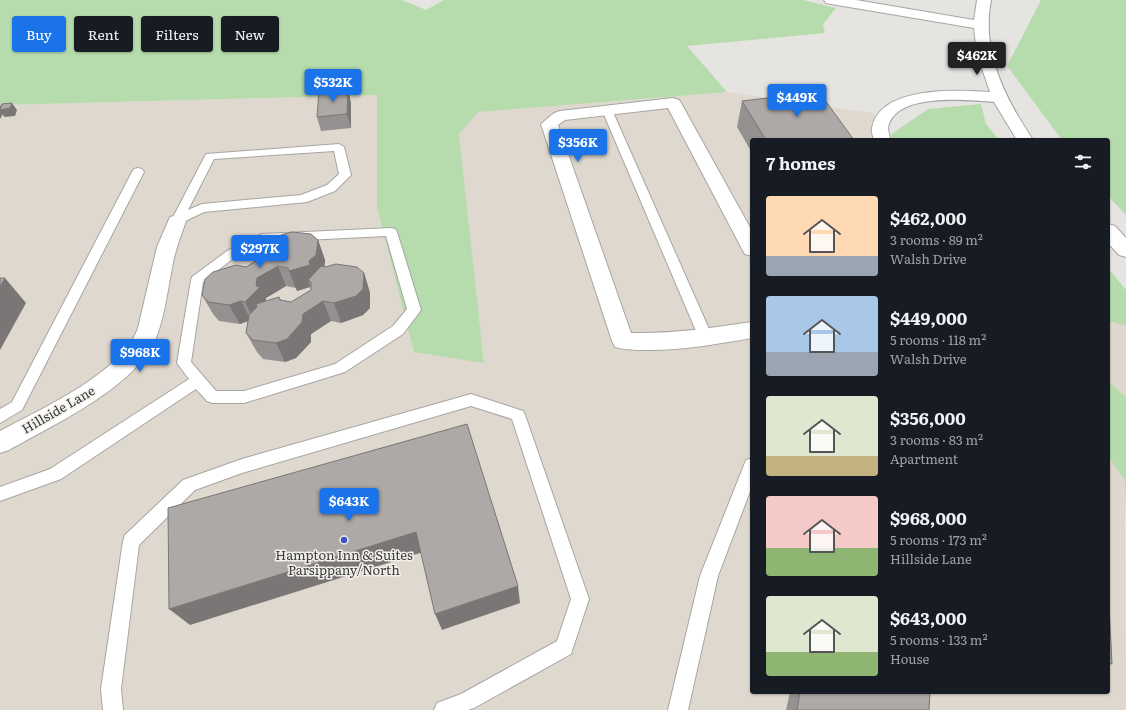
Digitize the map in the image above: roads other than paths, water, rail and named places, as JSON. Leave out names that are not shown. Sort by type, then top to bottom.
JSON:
[{"type":"street","points":[[831,0],[981,25]]},
{"type":"street","points":[[984,0],[981,34],[985,61],[1000,98],[1024,138]]},
{"type":"street","points":[[882,138],[880,128],[887,114],[901,102],[925,97],[950,96],[1000,98]]},
{"type":"street","points":[[750,245],[673,103],[560,116],[549,124],[623,341],[663,342],[706,338],[750,330]]},
{"type":"street","name":"Hillside Lane","points":[[0,443],[103,383],[120,369],[133,355],[144,341],[150,323],[167,247],[177,221]]},
{"type":"street","points":[[1110,233],[1126,250]]},
{"type":"lane","points":[[608,110],[706,338]]},
{"type":"lane","points":[[339,147],[346,176],[331,188],[304,199],[202,208],[177,221],[210,156],[339,147]]},
{"type":"lane","points":[[0,417],[17,406],[138,172]]},
{"type":"lane","points":[[391,232],[414,310],[398,330],[340,368],[244,397],[212,397],[198,380],[184,363],[197,280],[231,254],[262,238],[391,232]]},
{"type":"lane","points":[[0,494],[55,474],[198,380]]},
{"type":"lane","points":[[113,710],[111,689],[131,541],[189,485],[242,466],[471,400],[518,415],[580,599],[564,647],[467,701],[444,710]]},
{"type":"lane","points":[[678,710],[709,576],[750,470]]},
{"type":"place","name":"Hampton Inn & Suites Parsippany/North","points":[[344,540]]}]
